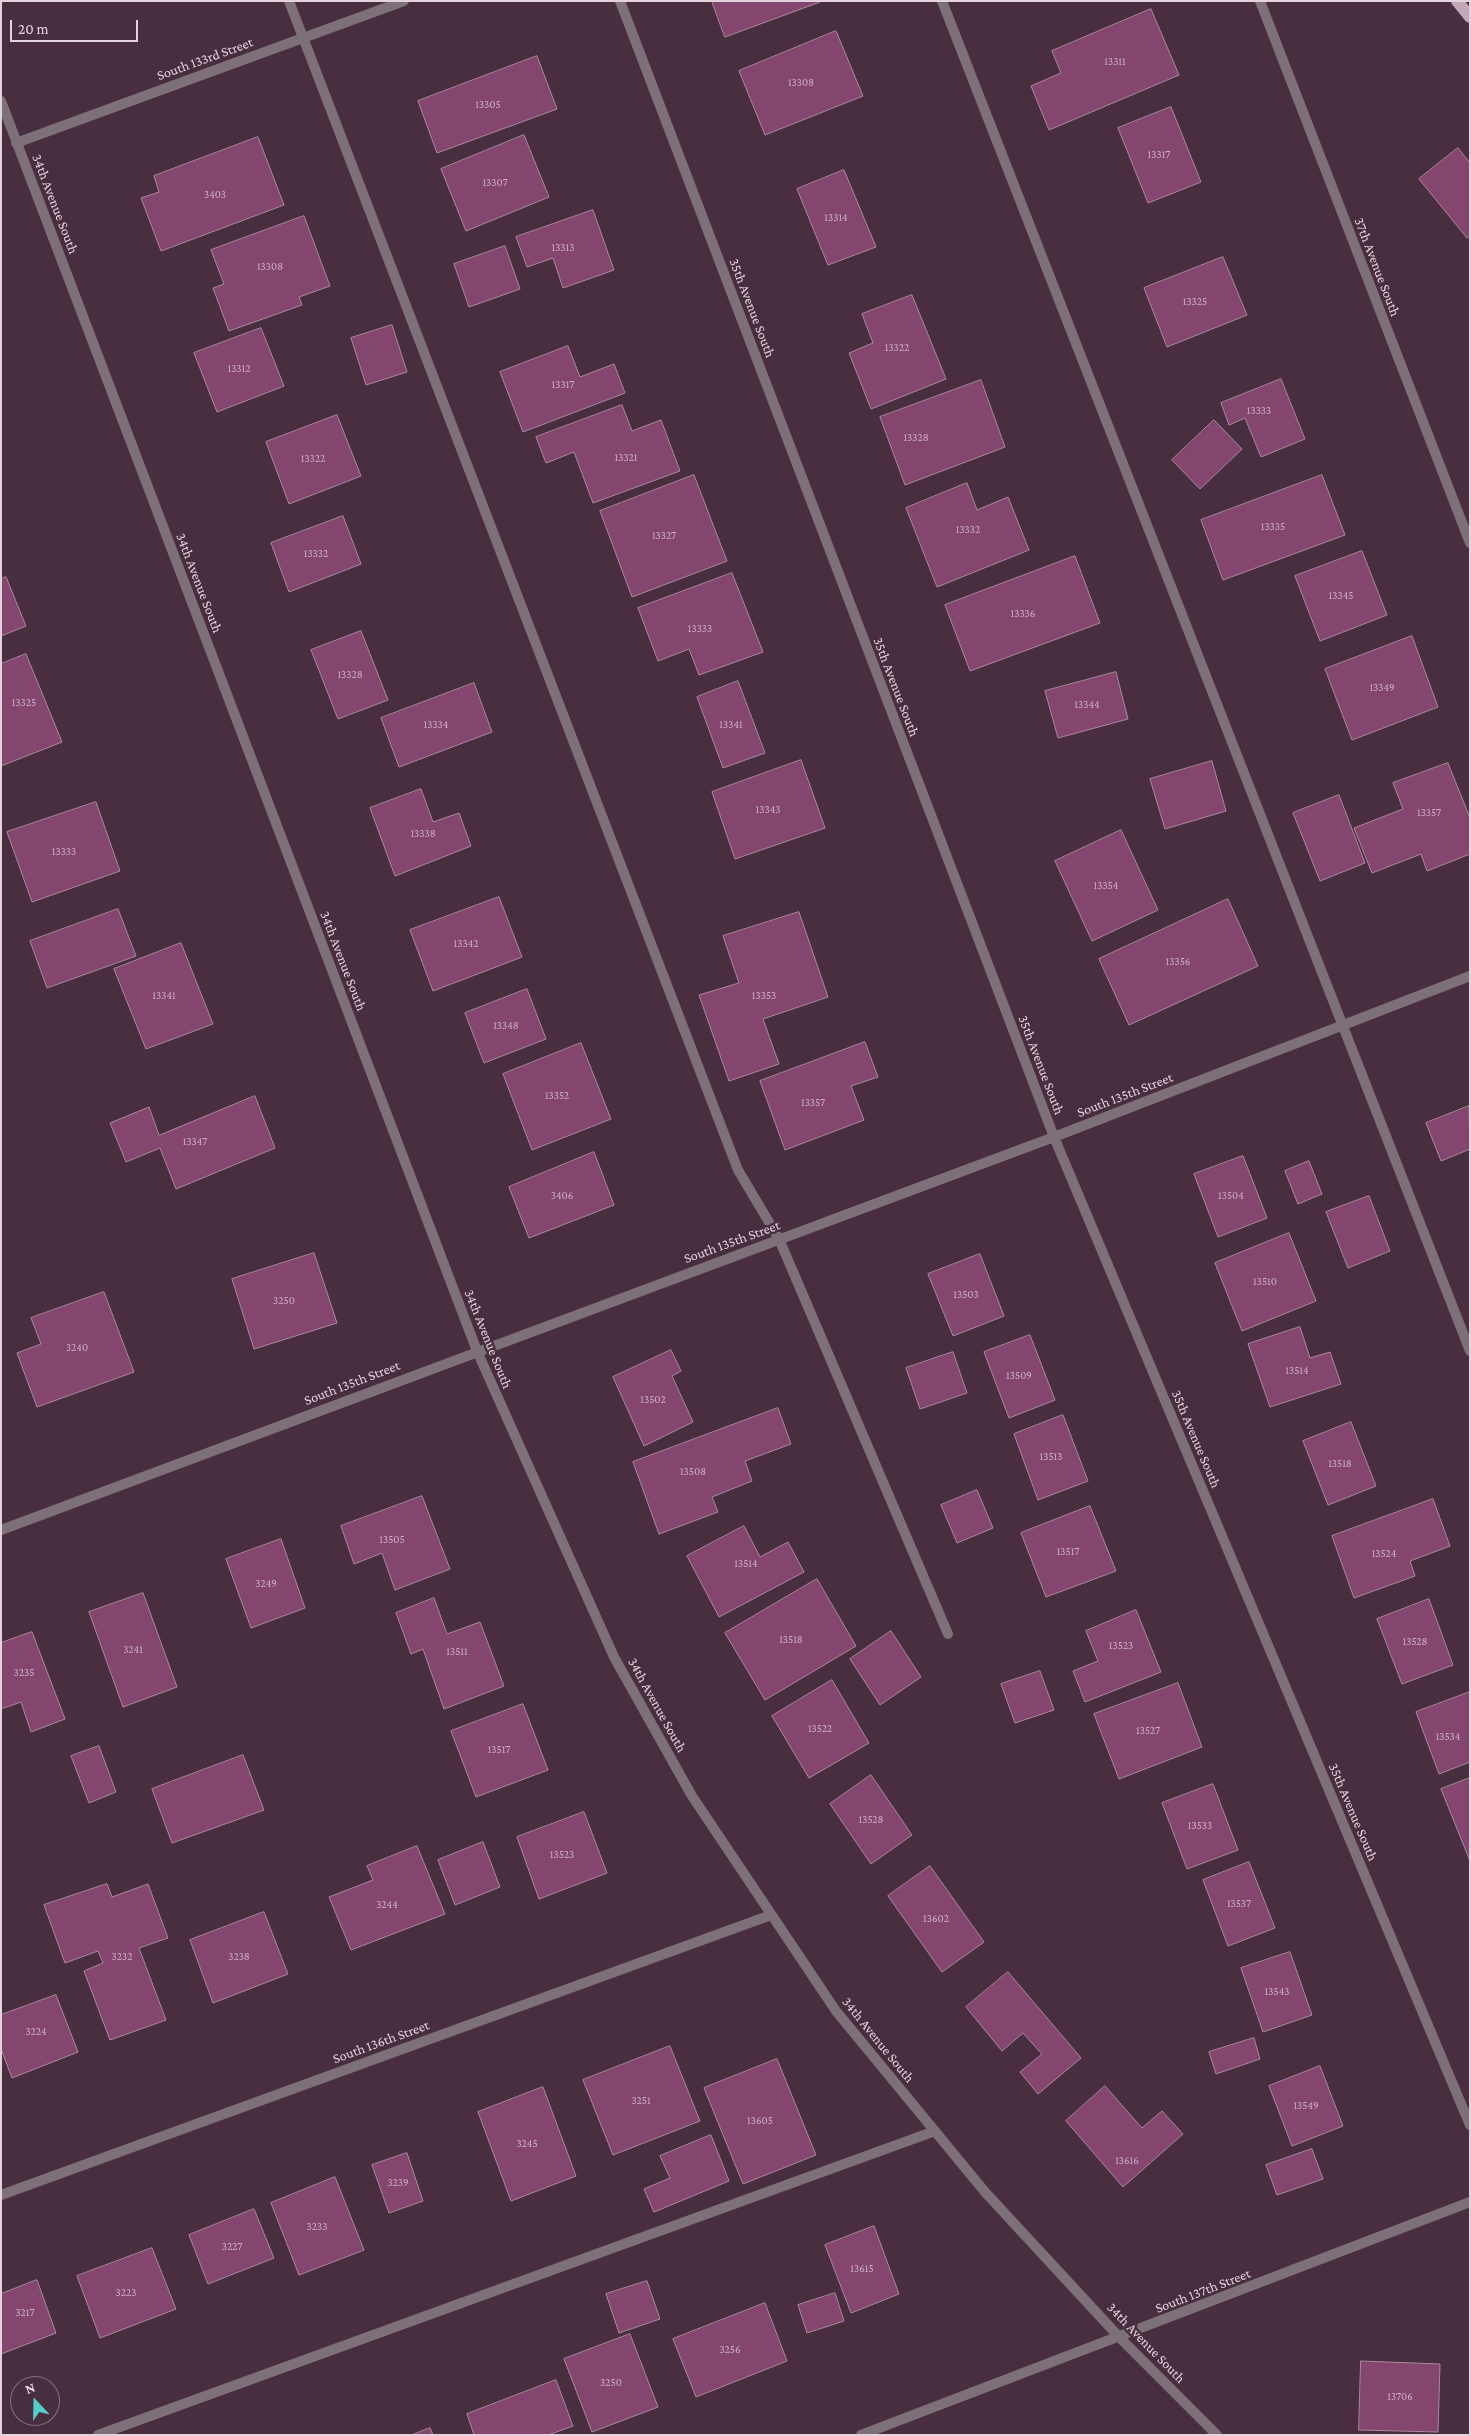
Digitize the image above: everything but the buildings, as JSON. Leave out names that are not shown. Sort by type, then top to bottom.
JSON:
[{"type":"main road","points":[[1457,1],[1470,17]]},
{"type":"street","points":[[289,1],[738,1170],[779,1239],[948,1634]]},
{"type":"street","name":"South 133rd Street","points":[[16,143],[404,1]]},
{"type":"street","name":"35th Avenue South","points":[[620,1],[1054,1137],[1470,2125]]},
{"type":"street","points":[[942,1],[1470,1351]]},
{"type":"street","name":"37th Avenue South","points":[[1260,1],[1470,543]]},
{"type":"street","name":"34th Avenue South","points":[[1,101],[476,1352],[614,1657],[692,1796],[836,2011],[985,2192],[1120,2338],[1217,2435]]},
{"type":"street","name":"South 135th Street","points":[[1,1530],[1054,1137],[1470,976]]},
{"type":"street","name":"South 136th Street","points":[[1,2195],[771,1915]]},
{"type":"street","points":[[98,2435],[935,2131]]},
{"type":"street","name":"South 137th Street","points":[[861,2435],[1120,2338],[1470,2202]]}]
